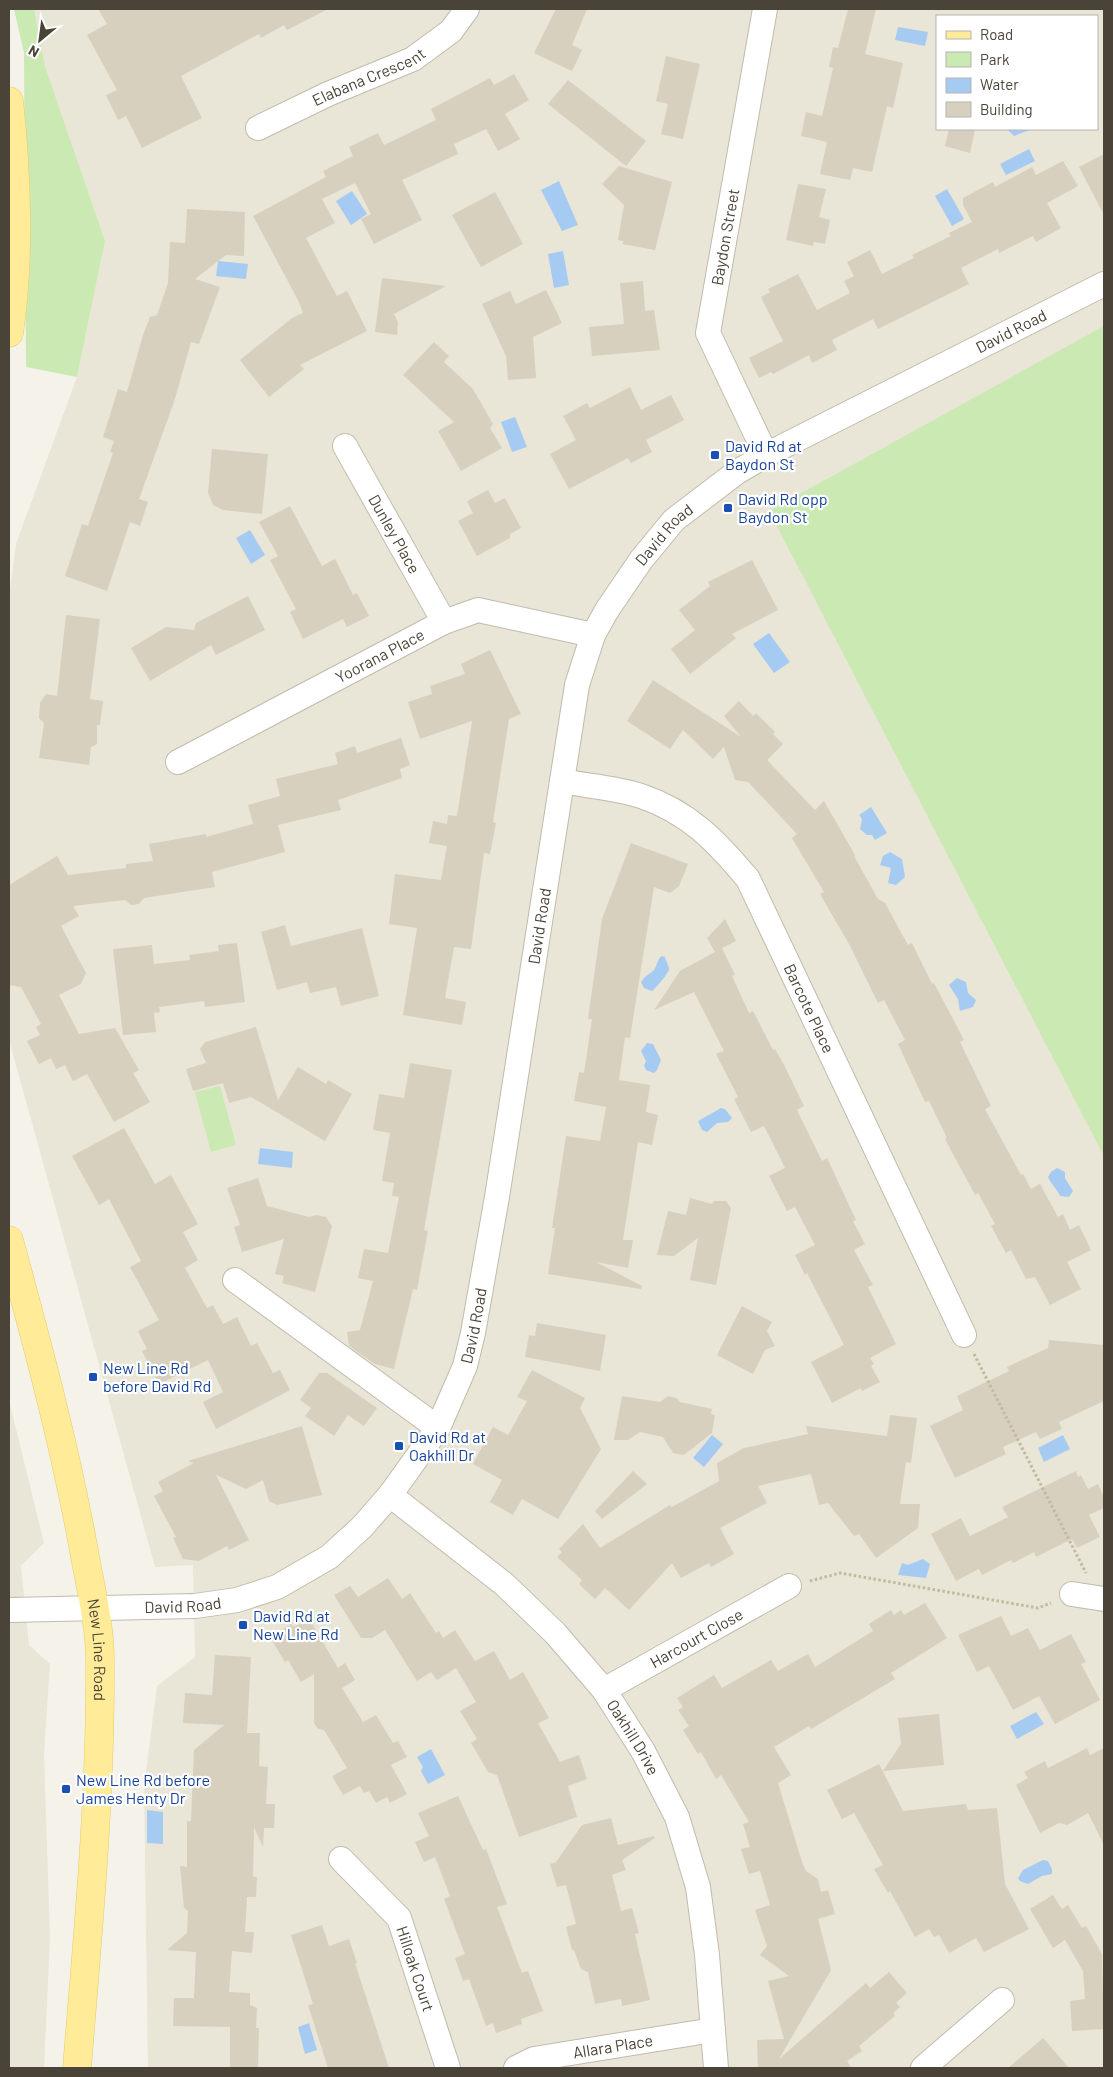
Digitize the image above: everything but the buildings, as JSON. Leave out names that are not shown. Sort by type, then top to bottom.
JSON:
[{"type":"main road","points":[[9,101],[14,146],[15,237],[10,319]]},
{"type":"main road","name":"New Line Road","points":[[9,1240],[36,1338],[74,1497],[94,1609],[100,1658],[101,1704],[97,1813],[77,2068]]},
{"type":"street","name":"Elabana Crescent","points":[[258,128],[328,94],[413,60],[451,31],[467,9]]},
{"type":"street","name":"Baydon Street","points":[[765,9],[708,334],[766,455]]},
{"type":"street","name":"David Road","points":[[9,1610],[194,1606],[237,1600],[276,1587],[328,1557],[362,1527],[390,1495],[438,1428],[465,1366],[473,1333],[500,1177],[577,685],[593,635],[626,581],[674,520],[731,476],[766,455],[1104,284]]},
{"type":"street","name":"Dunley Place","points":[[345,446],[444,622]]},
{"type":"street","name":"Yoorana Place","points":[[178,762],[444,622],[478,610],[593,635]]},
{"type":"street","name":"Barcote Place","points":[[562,781],[640,795],[676,810],[698,826],[724,850],[748,879],[964,1335]]},
{"type":"street","points":[[235,1280],[438,1428]]},
{"type":"street","name":"Oakhill Drive","points":[[390,1495],[504,1584],[555,1633],[604,1690],[643,1752],[677,1817],[698,1887],[707,1955],[716,2068]]},
{"type":"street","name":"Harcourt Close","points":[[604,1690],[789,1586]]},
{"type":"street","points":[[1072,1594],[1102,1599]]},
{"type":"street","name":"Hilloak Court","points":[[341,1859],[399,1918],[448,2068]]},
{"type":"street","points":[[923,2068],[1002,2000]]},
{"type":"street","name":"Allara Place","points":[[516,2068],[534,2059],[713,2030]]},
{"type":"path","points":[[964,1335],[1102,1599]]},
{"type":"path","points":[[789,1586],[840,1573],[1038,1608],[1072,1594]]},
{"type":"shaded area","points":[[34,9],[1104,9],[1104,2068],[148,2068],[144,1787],[157,1686],[195,1657],[193,1565],[155,1567],[9,1040],[9,597],[16,544],[77,377],[105,241],[45,66]]},
{"type":"shaded area","points":[[9,1400],[44,1543],[21,1566],[29,1645],[50,1664],[44,1754],[50,1939],[44,2068],[9,2068]]},
{"type":"green space","points":[[14,9],[34,9],[45,66],[105,241],[77,377],[26,367],[24,53]]},
{"type":"green space","points":[[1104,326],[1104,1156],[769,511]]},
{"type":"green space","points":[[220,1086],[236,1145],[211,1152],[195,1092]]},
{"type":"water","points":[[898,27],[928,32],[925,46],[895,40]]},
{"type":"water","points":[[1008,130],[1029,130],[1014,136]]},
{"type":"water","points":[[1029,149],[1035,161],[1006,175],[1000,164]]},
{"type":"water","points":[[559,181],[578,225],[562,231],[541,190]]},
{"type":"water","points":[[947,189],[964,219],[952,226],[935,196]]},
{"type":"water","points":[[352,191],[367,214],[351,225],[336,201]]},
{"type":"water","points":[[563,251],[569,285],[554,288],[548,254]]},
{"type":"water","points":[[218,261],[248,264],[246,279],[216,276]]},
{"type":"water","points":[[515,417],[527,447],[512,452],[501,422]]},
{"type":"water","points":[[250,530],[265,555],[251,564],[236,538]]},
{"type":"water","points":[[769,633],[790,662],[774,673],[753,644]]},
{"type":"water","points":[[871,807],[887,833],[875,840],[872,835],[867,835],[860,829],[862,819],[859,815]]},
{"type":"water","points":[[890,852],[902,859],[905,877],[896,885],[888,883],[891,868],[880,865],[883,856]]},
{"type":"water","points":[[662,956],[665,957],[669,968],[668,971],[662,981],[652,991],[644,988],[641,982],[655,969]]},
{"type":"water","points":[[957,978],[966,982],[968,993],[976,1000],[973,1007],[960,1011],[958,999],[949,985]]},
{"type":"water","points":[[647,1043],[653,1044],[661,1060],[654,1073],[646,1070],[644,1066],[646,1061],[641,1051]]},
{"type":"water","points":[[721,1108],[725,1109],[732,1118],[728,1122],[717,1123],[707,1132],[702,1130],[698,1121]]},
{"type":"water","points":[[260,1148],[293,1152],[292,1168],[258,1164]]},
{"type":"water","points":[[1057,1168],[1065,1172],[1065,1178],[1073,1191],[1069,1197],[1060,1196],[1048,1177]]},
{"type":"water","points":[[712,1435],[723,1444],[704,1467],[693,1458]]},
{"type":"water","points":[[1063,1435],[1070,1449],[1044,1462],[1038,1448]]},
{"type":"water","points":[[923,1559],[930,1564],[926,1578],[898,1575],[902,1563],[908,1565]]},
{"type":"water","points":[[1036,1712],[1044,1724],[1017,1739],[1010,1726]]},
{"type":"water","points":[[431,1749],[445,1775],[428,1784],[421,1771],[423,1767],[417,1757]]},
{"type":"water","points":[[147,1810],[163,1812],[163,1844],[147,1843]]},
{"type":"water","points":[[1043,1860],[1048,1861],[1052,1874],[1042,1876],[1028,1884],[1020,1881],[1018,1878],[1023,1870]]},
{"type":"water","points":[[309,2023],[317,2050],[305,2054],[298,2027]]},
{"type":"place","name":"David Rd at Baydon St","points":[[715,455]]},
{"type":"place","name":"David Rd opp Baydon St","points":[[728,508]]},
{"type":"place","name":"New Line Rd before David Rd","points":[[93,1377]]},
{"type":"place","name":"David Rd at Oakhill Dr","points":[[399,1446]]},
{"type":"place","name":"David Rd at New Line Rd","points":[[243,1625]]},
{"type":"place","name":"New Line Rd before James Henty Dr","points":[[66,1789]]}]
